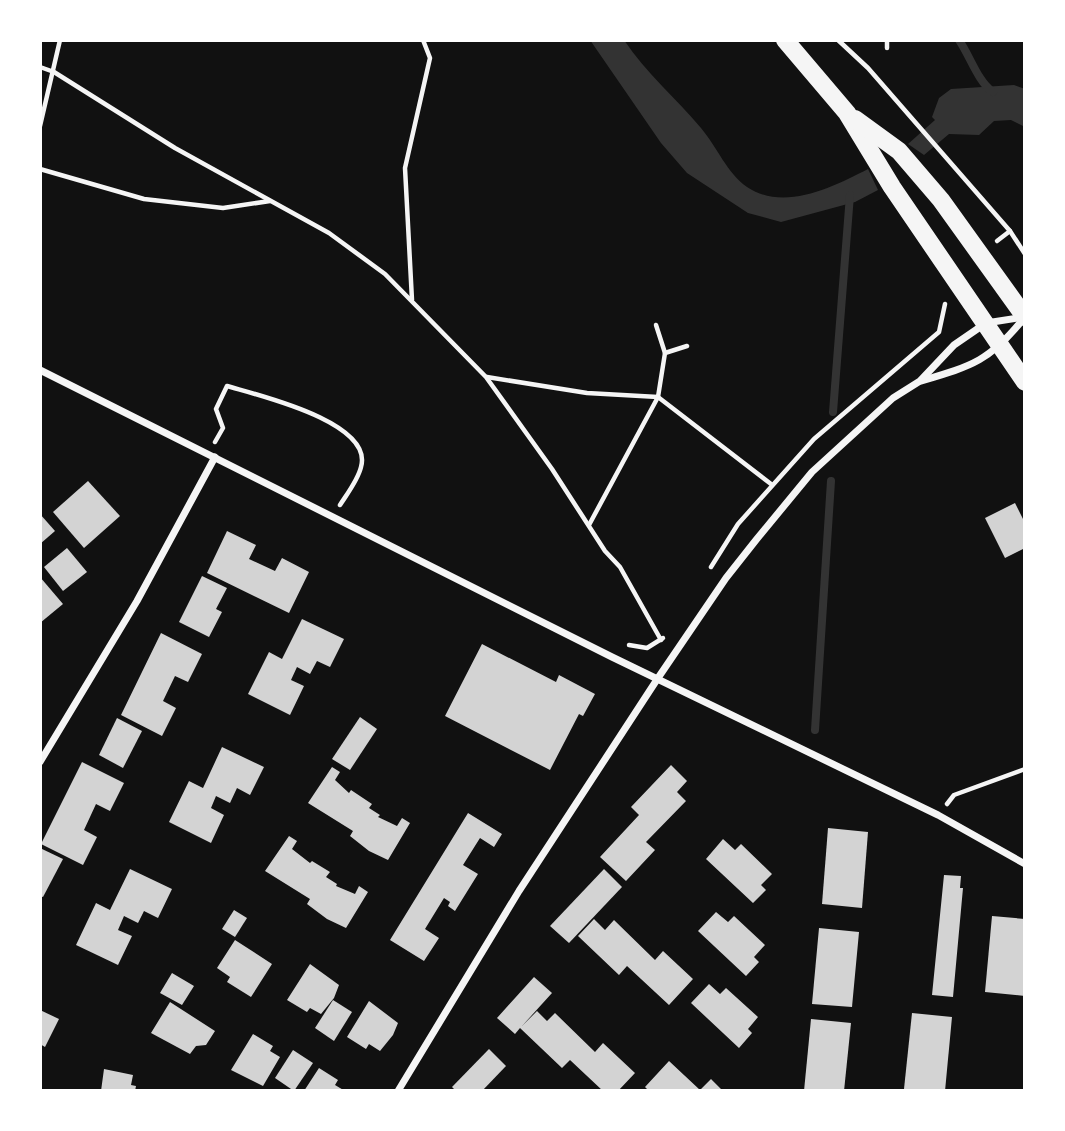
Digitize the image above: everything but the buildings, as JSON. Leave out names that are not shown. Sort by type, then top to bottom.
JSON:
[{"type":"main road","points":[[785,40],[847,113],[892,187],[1025,382]]},
{"type":"main road","points":[[847,113],[899,151],[941,200],[1025,317]]},
{"type":"street","points":[[398,1091],[519,891],[726,578],[812,472],[893,398],[920,381],[954,345],[986,323],[1025,317]]},
{"type":"street","points":[[920,381],[965,368],[1001,347],[1025,317]]},
{"type":"street","points":[[40,370],[938,816],[1025,864]]},
{"type":"street","points":[[40,762],[137,601],[215,457]]},
{"type":"path","points":[[40,126],[60,40]]},
{"type":"path","points":[[412,301],[405,168],[430,58],[423,40]]},
{"type":"path","points":[[838,40],[868,68],[1010,231],[1025,254]]},
{"type":"path","points":[[887,40],[887,48]]},
{"type":"path","points":[[40,67],[54,72],[175,148],[329,233],[385,274],[486,377],[620,567],[661,640]]},
{"type":"path","points":[[40,169],[144,199],[223,208],[270,201]]},
{"type":"path","points":[[589,525],[658,397],[665,353],[656,326]]},
{"type":"path","points":[[665,353],[687,346]]},
{"type":"path","points":[[486,377],[587,393],[658,397],[771,484]]},
{"type":"path","points":[[223,428],[216,409],[227,386],[324,418],[348,433],[361,454],[362,467],[334,516]]},
{"type":"path","points":[[938,816],[954,795],[1025,769]]},
{"type":"shaded area","points":[[590,40],[624,40],[707,135],[728,167],[747,187],[761,194],[792,197],[824,189],[868,169],[878,190],[855,202],[781,222],[748,213],[687,173],[661,143]]},
{"type":"shaded area","points":[[1014,85],[1025,89],[1025,127],[1011,120],[994,121],[979,135],[949,134],[924,155],[908,144],[935,120],[932,117],[939,98],[951,89]]},
{"type":"waterway","points":[[959,40],[979,75],[993,92]]},
{"type":"waterway","points":[[833,412],[850,195]]},
{"type":"waterway","points":[[815,730],[831,481]]}]
